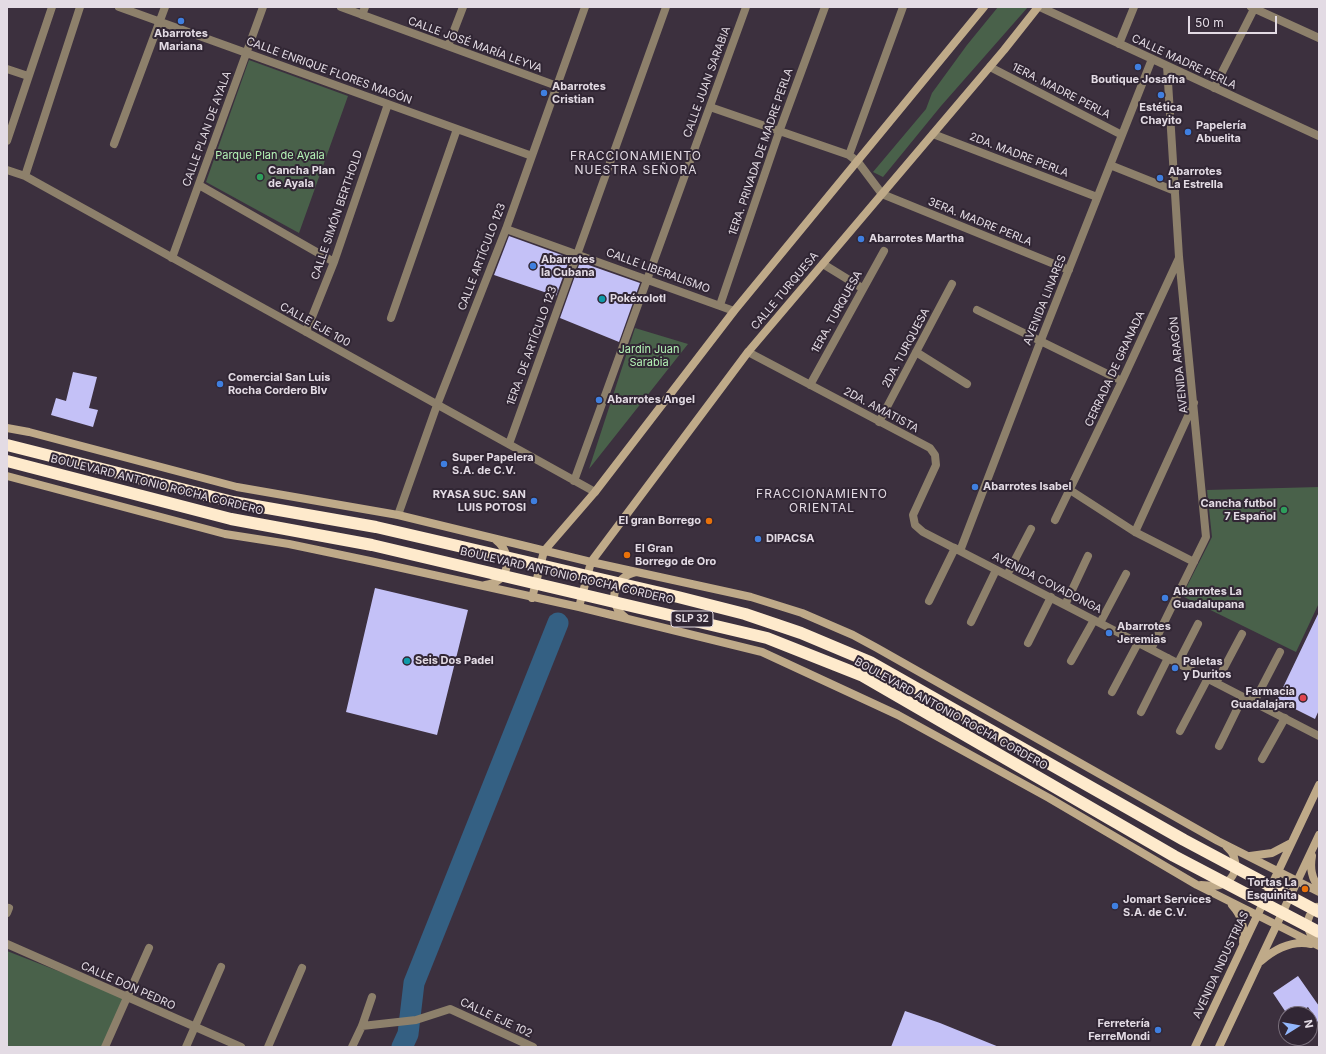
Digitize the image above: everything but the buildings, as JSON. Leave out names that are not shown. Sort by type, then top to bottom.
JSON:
[{"type":"highway","name":"BOULEVARD ANTONIO ROCHA CORDERO","points":[[7,445],[233,502],[376,528],[678,597],[745,614],[801,633],[870,662],[1184,840],[1319,912]]},
{"type":"highway","name":"BOULEVARD ANTONIO ROCHA CORDERO","points":[[7,461],[231,519],[372,545],[730,628],[780,642],[862,676],[1174,856],[1319,932]]},
{"type":"main road","points":[[532,598],[544,551],[595,492],[734,311],[984,7]]},
{"type":"main road","name":"CALLE TURQUESA","points":[[579,607],[591,562],[748,352],[990,67],[1039,7]]},
{"type":"main road","name":"BOULEVARD ANTONIO ROCHA CORDERO","points":[[7,428],[30,432],[237,487],[398,515],[489,536],[544,551],[777,604],[853,635],[1218,841],[1319,892]]},
{"type":"main road","name":"SLP 32","points":[[7,476],[225,534],[289,544],[370,561],[532,598],[579,607],[762,652],[855,693],[898,715],[1049,798],[1197,885],[1319,946]]},
{"type":"main road","points":[[479,585],[495,583],[505,573],[508,566],[508,558],[502,545],[489,536]]},
{"type":"main road","points":[[630,620],[620,614],[616,608],[614,592],[622,578],[629,574],[641,573]]},
{"type":"main road","name":"AVENIDA INDUSTRIAS","points":[[1195,1047],[1319,785]]},
{"type":"main road","points":[[1219,1047],[1317,839]]},
{"type":"main road","points":[[1317,839],[1310,865],[1313,876],[1319,887]]},
{"type":"main road","points":[[1197,885],[1220,885],[1226,882],[1234,872],[1236,866],[1233,854],[1218,841]]},
{"type":"main road","points":[[1248,856],[1272,853],[1292,842]]},
{"type":"main road","points":[[1227,900],[1242,918],[1244,928],[1241,949]]},
{"type":"main road","points":[[1319,905],[1312,910],[1307,923],[1308,932],[1319,946]]},
{"type":"main road","points":[[1255,971],[1259,962],[1286,945],[1305,943],[1319,946]]},
{"type":"street","points":[[7,141],[52,7]]},
{"type":"street","points":[[25,176],[80,7]]},
{"type":"street","name":"CALLE ENRIQUE FLORES MAGÓN","points":[[119,7],[532,156]]},
{"type":"street","points":[[114,144],[165,7]]},
{"type":"street","name":"CALLE PLAN DE AYALA","points":[[172,258],[263,7]]},
{"type":"street","name":"CALLE JOSÉ MARÍA LEYVA","points":[[341,7],[364,11],[448,46],[556,86]]},
{"type":"street","points":[[448,46],[462,7]]},
{"type":"street","name":"CALLE ARTÍCULO 123","points":[[398,515],[437,405],[506,229],[585,7]]},
{"type":"street","name":"1ERA. DE ARTÍCULO 123","points":[[509,444],[666,7]]},
{"type":"street","name":"CALLE JUAN SARABIA","points":[[574,481],[746,7]]},
{"type":"street","name":"1ERA. PRIVADA DE MADRE PERLA","points":[[720,305],[779,132],[825,7]]},
{"type":"street","points":[[849,155],[903,7]]},
{"type":"street","name":"CALLE MADRE PERLA","points":[[1039,7],[1319,136]]},
{"type":"street","points":[[1119,44],[1134,7]]},
{"type":"street","points":[[1214,88],[1253,8],[1319,38]]},
{"type":"street","name":"AVENIDA LINARES","points":[[929,600],[958,550],[1152,59]]},
{"type":"street","name":"AVENIDA ARAGÓN","points":[[1151,649],[1206,537],[1179,257],[1167,66]]},
{"type":"street","name":"1ERA. MADRE PERLA","points":[[990,67],[1122,135]]},
{"type":"street","points":[[7,69],[28,76]]},
{"type":"street","name":"CALLE SIMÓN BERTHOLD","points":[[306,332],[334,262],[388,104]]},
{"type":"street","points":[[710,107],[849,155],[858,162],[882,194]]},
{"type":"street","points":[[391,318],[457,129]]},
{"type":"street","name":"2DA. MADRE PERLA","points":[[933,134],[1097,197]]},
{"type":"street","points":[[1110,165],[1175,191]]},
{"type":"street","name":"CALLE EJE 100","points":[[7,170],[25,176],[595,492]]},
{"type":"street","points":[[199,184],[334,262]]},
{"type":"street","name":"3ERA. MADRE PERLA","points":[[882,194],[1068,270]]},
{"type":"street","name":"CALLE LIBERALISMO","points":[[506,229],[734,311]]},
{"type":"street","name":"1ERA. TURQUESA","points":[[810,385],[862,288],[884,251]]},
{"type":"street","name":"CERRADA DE GRANADA","points":[[1054,520],[1122,381],[1179,257]]},
{"type":"street","points":[[823,264],[862,288]]},
{"type":"street","name":"2DA. TURQUESA","points":[[879,422],[952,284]]},
{"type":"street","points":[[977,310],[1041,340],[1122,381]]},
{"type":"street","name":"2DA. AMATISTA","points":[[748,352],[930,448],[935,455],[936,465],[913,515],[915,525]]},
{"type":"street","points":[[916,352],[967,384]]},
{"type":"street","points":[[1136,532],[1194,402]]},
{"type":"street","points":[[1070,490],[1136,532],[1194,562]]},
{"type":"street","name":"AVENIDA COVADONGA","points":[[915,525],[923,532],[1319,736]]},
{"type":"street","points":[[1007,575],[1031,529]]},
{"type":"street","points":[[1065,605],[1088,556]]},
{"type":"street","points":[[971,622],[996,570]]},
{"type":"street","points":[[1071,661],[1126,574]]},
{"type":"street","points":[[1028,643],[1051,597]]},
{"type":"street","points":[[1178,663],[1198,624]]},
{"type":"street","points":[[1216,683],[1242,634]]},
{"type":"street","points":[[1112,692],[1138,643]]},
{"type":"street","points":[[1254,702],[1280,652]]},
{"type":"street","points":[[1141,712],[1168,658]]},
{"type":"street","points":[[1180,731],[1208,678]]},
{"type":"street","points":[[1219,746],[1243,697]]},
{"type":"street","points":[[1262,759],[1285,718]]},
{"type":"street","name":"CALLE DON PEDRO","points":[[7,944],[241,1047]]},
{"type":"street","points":[[105,1047],[149,948]]},
{"type":"street","points":[[186,1047],[221,967]]},
{"type":"street","points":[[268,1047],[302,968]]},
{"type":"street","points":[[352,1047],[362,1026],[372,997]]},
{"type":"street","name":"CALLE EJE 102","points":[[362,1026],[416,1020],[450,1009],[533,1047]]},
{"type":"green space","points":[[998,7],[1028,7],[941,106],[883,177],[873,172],[926,109],[932,93],[967,45]]},
{"type":"green space","name":"Parque Plan de Ayala","points":[[249,60],[348,96],[299,233],[206,182]]},
{"type":"green space","name":"Jardin Juan Sarabia","points":[[635,328],[688,344],[589,469]]},
{"type":"green space","points":[[1319,487],[1319,603],[1296,652],[1182,596],[1212,537],[1207,490]]},
{"type":"green space","points":[[7,951],[127,998],[103,1047],[7,1047]]},
{"type":"waterway","points":[[402,1047],[408,1034],[414,983],[558,623]]},
{"type":"place","name":"Abarrotes Mariana","points":[[181,21]]},
{"type":"place","name":"Boutique Josafha","points":[[1138,67]]},
{"type":"place","name":"Abarrotes Cristian","points":[[544,93]]},
{"type":"place","name":"Estética Chayito","points":[[1161,95]]},
{"type":"place","name":"Papelería Abuelita","points":[[1188,132]]},
{"type":"place","name":"Cancha Plan de Ayala","points":[[260,177]]},
{"type":"place","name":"Abarrotes La Estrella","points":[[1160,178]]},
{"type":"place","name":"Abarrotes Martha","points":[[861,239]]},
{"type":"place","name":"Abarrotes la Cubana","points":[[533,266]]},
{"type":"place","name":"Pokéxolotl","points":[[602,299]]},
{"type":"place","name":"Comercial San Luis Rocha Cordero Blv","points":[[220,384]]},
{"type":"place","name":"Abarrotes Angel","points":[[599,400]]},
{"type":"place","name":"Super Papelera S.A. de C.V.","points":[[444,464]]},
{"type":"place","name":"Abarrotes Isabel","points":[[975,487]]},
{"type":"place","name":"RYASA SUC. SAN LUIS POTOSI","points":[[534,501]]},
{"type":"place","name":"Cancha futbol 7 Español","points":[[1284,510]]},
{"type":"place","name":"El gran Borrego","points":[[709,521]]},
{"type":"place","name":"DIPACSA","points":[[758,539]]},
{"type":"place","name":"El Gran Borrego de Oro","points":[[627,555]]},
{"type":"place","name":"Abarrotes La Guadalupana","points":[[1165,598]]},
{"type":"place","name":"Abarrotes Jeremias","points":[[1109,633]]},
{"type":"place","name":"Seis Dos Padel","points":[[407,661]]},
{"type":"place","name":"Paletas y Duritos","points":[[1175,668]]},
{"type":"place","name":"Farmacia Guadalajara","points":[[1303,698]]},
{"type":"place","name":"Tortas La Esquinita","points":[[1305,889]]},
{"type":"place","name":"Jomart Services S.A. de C.V.","points":[[1115,906]]},
{"type":"place","name":"Ferretería FerreMondi","points":[[1158,1030]]},
{"type":"district","name":"FRACCIONAMIENTO NUESTRA SEÑORA","points":[[636,163]]},
{"type":"district","name":"FRACCIONAMIENTO ORIENTAL","points":[[822,501]]}]
